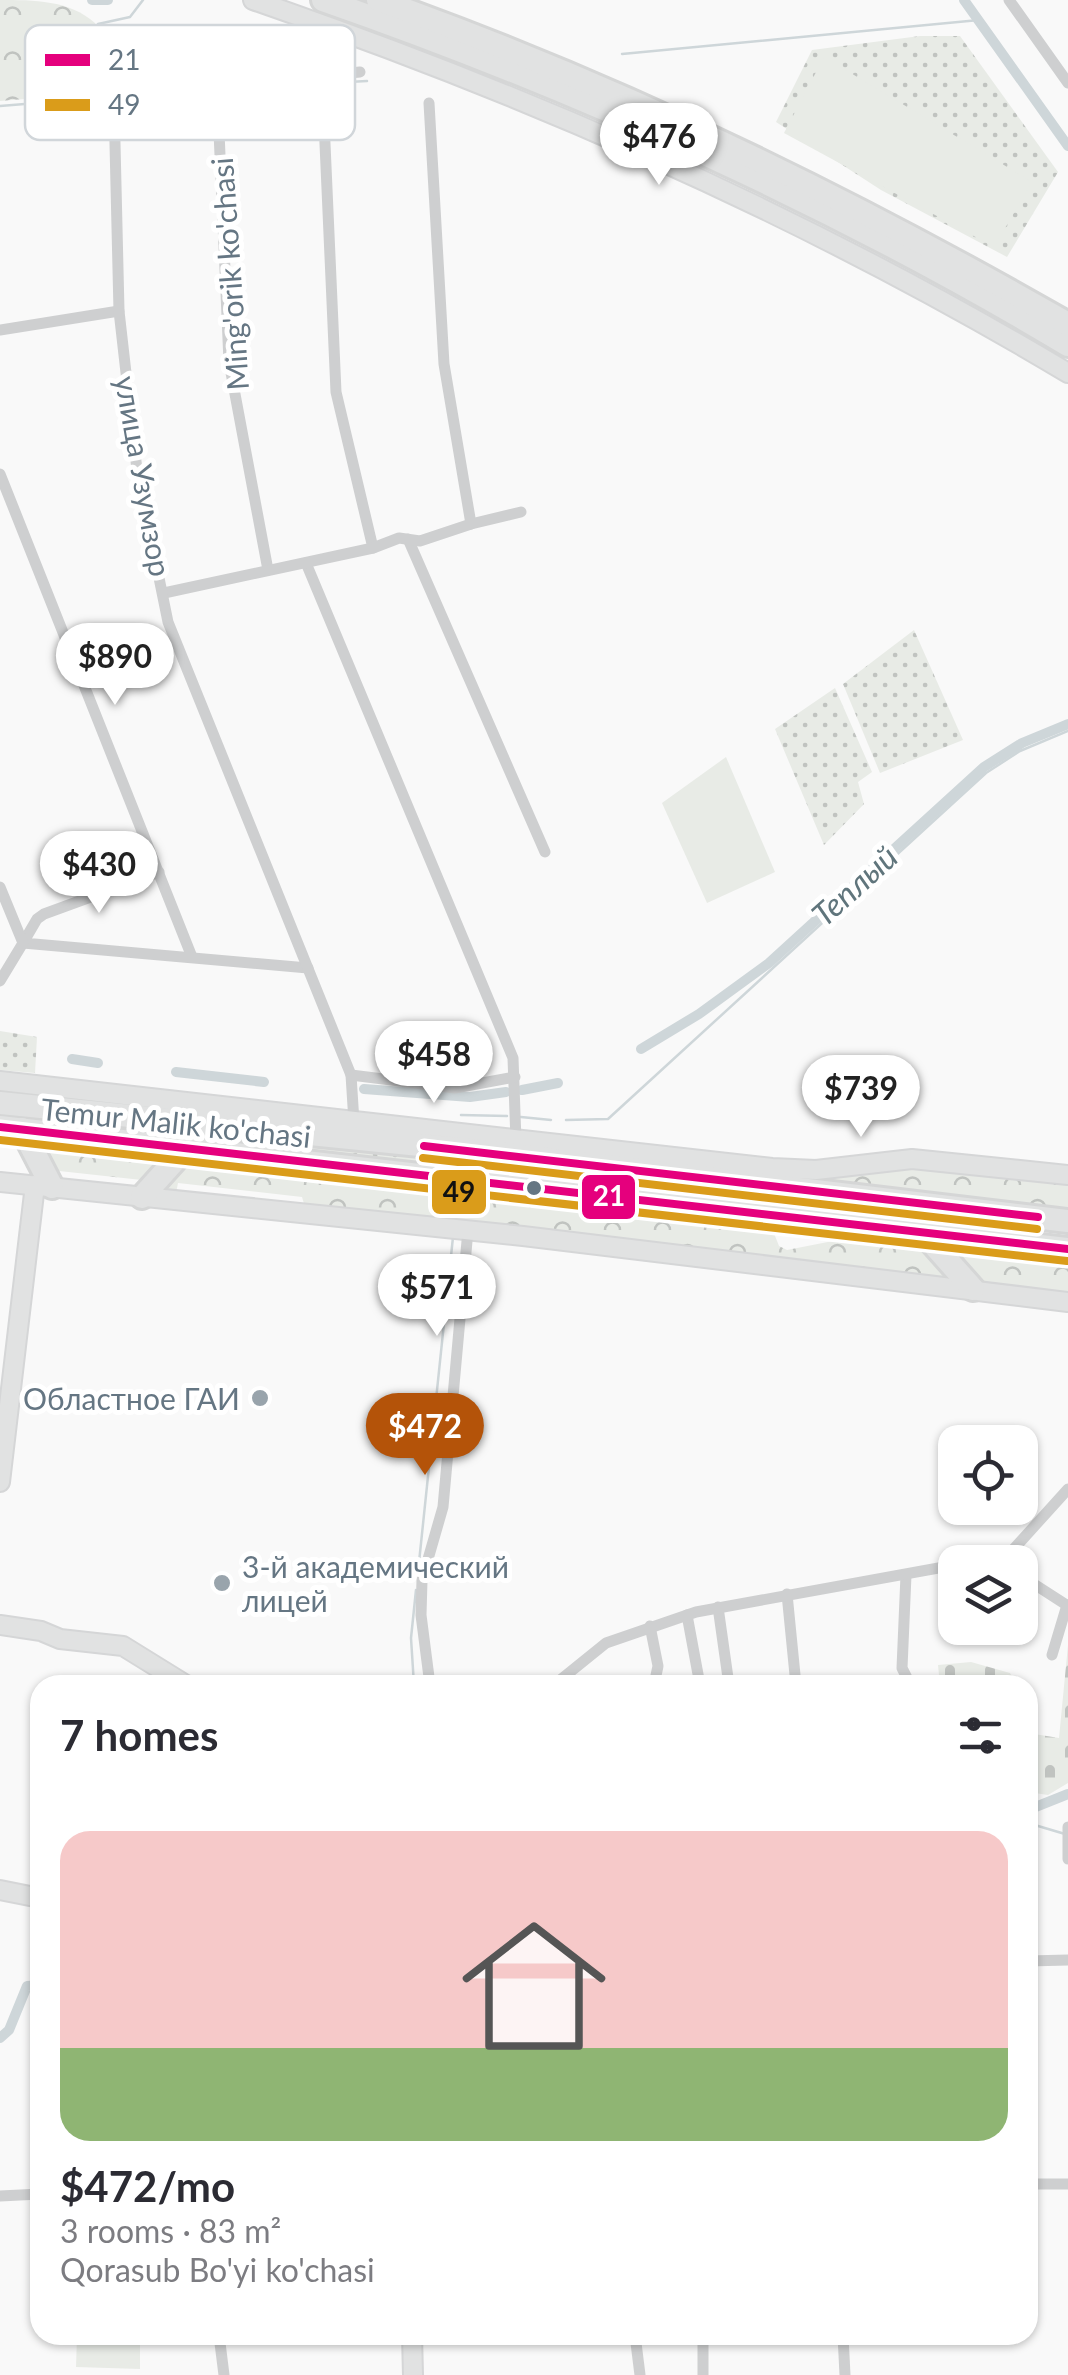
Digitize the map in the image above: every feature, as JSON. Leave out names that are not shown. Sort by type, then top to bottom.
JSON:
[{"type":"highway","points":[[323,0],[516,72],[704,155],[938,272],[1068,345]]},
{"type":"highway","points":[[378,0],[568,73],[715,138],[899,230],[1068,324]]},
{"type":"highway","name":"Temur Malik ko'chasi","points":[[0,1102],[481,1144],[667,1174],[1068,1221]]},
{"type":"highway","points":[[11,1128],[44,1186]]},
{"type":"highway","name":"Temur Malik ko'chasi","points":[[11,1128],[1068,1249]]},
{"type":"highway","points":[[142,1198],[187,1147]]},
{"type":"highway","points":[[808,1191],[800,1197],[798,1206],[810,1222]]},
{"type":"highway","points":[[925,1235],[973,1289]]},
{"type":"street","points":[[253,0],[321,25]]},
{"type":"street","points":[[1009,0],[1068,83]]},
{"type":"street","points":[[355,37],[580,124],[881,270],[1068,373]]},
{"type":"street","points":[[355,73],[360,72]]},
{"type":"street","points":[[429,103],[444,364],[471,524]]},
{"type":"street","name":"улица Узумзор","points":[[115,140],[119,310],[138,470],[168,622],[352,1075],[354,1122]]},
{"type":"street","name":"Ming'orik ko'chasi","points":[[220,140],[230,362],[268,570]]},
{"type":"street","points":[[325,140],[336,392],[373,548]]},
{"type":"street","points":[[0,330],[119,310]]},
{"type":"street","points":[[0,474],[192,957]]},
{"type":"street","points":[[164,593],[373,548],[400,538],[420,540],[521,512]]},
{"type":"street","points":[[408,539],[545,852]]},
{"type":"street","points":[[306,563],[508,1046],[515,1078],[516,1140]]},
{"type":"street","points":[[0,981],[37,918],[159,872]]},
{"type":"street","points":[[0,887],[24,943]]},
{"type":"street","points":[[24,943],[308,968]]},
{"type":"street","points":[[352,1075],[455,1088],[515,1078]]},
{"type":"street","points":[[0,1081],[354,1122],[481,1144],[516,1140],[806,1170],[890,1160],[934,1160],[1068,1175]]},
{"type":"street","points":[[648,1155],[667,1174]]},
{"type":"street","points":[[0,1182],[468,1230],[1068,1302]]},
{"type":"street","points":[[0,1482],[44,1186]]},
{"type":"street","points":[[429,1675],[421,1615],[422,1580],[443,1508],[468,1230]]},
{"type":"street","points":[[1016,1545],[1068,1488]]},
{"type":"street","points":[[566,1675],[606,1642],[687,1614],[938,1568]]},
{"type":"street","points":[[906,1575],[902,1668],[906,1675]]},
{"type":"street","points":[[1038,1586],[1067,1605],[1052,1655]]},
{"type":"street","points":[[787,1594],[795,1675]]},
{"type":"street","points":[[718,1608],[728,1675]]},
{"type":"street","points":[[687,1614],[698,1675]]},
{"type":"street","points":[[0,1625],[60,1639],[123,1646],[170,1675]]},
{"type":"street","points":[[650,1626],[656,1675]]},
{"type":"street","points":[[1067,1831],[1068,1859]]},
{"type":"street","points":[[0,1890],[30,1896]]},
{"type":"street","points":[[1038,1962],[1068,1960]]},
{"type":"street","points":[[1038,2184],[1068,2184]]},
{"type":"street","points":[[0,2196],[30,2194]]},
{"type":"street","points":[[220,2345],[224,2375]]},
{"type":"street","points":[[412,2345],[413,2375]]},
{"type":"street","points":[[636,2345],[640,2375]]},
{"type":"street","points":[[703,2345],[703,2375]]},
{"type":"street","points":[[844,2345],[845,2375]]},
{"type":"green space","points":[[0,0],[62,6],[95,23],[25,25],[25,99],[0,101]]},
{"type":"green space","points":[[920,36],[960,36],[1058,172],[1007,257],[881,190],[776,122],[812,50]]},
{"type":"green space","points":[[824,57],[1032,182],[994,247],[784,133]]},
{"type":"green space","points":[[914,630],[963,740],[880,773],[843,684]]},
{"type":"green space","points":[[835,688],[872,772],[858,782],[864,804],[824,845],[775,729]]},
{"type":"green space","points":[[726,757],[775,872],[707,903],[662,803]]},
{"type":"green space","points":[[0,1031],[37,1037],[35,1073],[0,1070]]},
{"type":"green space","points":[[0,1110],[750,1195],[775,1205],[0,1116]]},
{"type":"green space","points":[[37,1144],[165,1161],[151,1181],[50,1170]]},
{"type":"green space","points":[[179,1162],[484,1192],[512,1204],[544,1207],[554,1198],[770,1223],[779,1246],[787,1250],[843,1239],[923,1246],[958,1279],[305,1207],[302,1197],[178,1183],[176,1193],[164,1192]]},
{"type":"green space","points":[[916,1166],[1068,1181],[1068,1212],[829,1186],[834,1173]]},
{"type":"green space","points":[[944,1247],[1068,1263],[1068,1295],[972,1283]]},
{"type":"green space","points":[[1068,1645],[1068,1783],[1048,1795],[1038,1794],[1038,1735],[1059,1738]]},
{"type":"green space","points":[[971,1662],[1011,1675],[939,1675],[938,1665]]},
{"type":"green space","points":[[77,2345],[140,2345],[140,2369],[76,2367]]},
{"type":"waterway","points":[[92,0],[108,0]]},
{"type":"waterway","points":[[98,25],[130,17],[143,0]]},
{"type":"waterway","points":[[964,0],[1068,146]]},
{"type":"waterway","points":[[622,54],[979,20]]},
{"type":"waterway","points":[[355,82],[367,81]]},
{"type":"waterway","points":[[0,106],[25,104]]},
{"type":"waterway","name":"Теплый","points":[[641,1049],[699,1014],[769,963],[984,767],[1022,743],[1068,724]]},
{"type":"waterway","points":[[566,1120],[608,1119],[986,773],[1020,751],[1068,731]]},
{"type":"waterway","name":"Теплый","points":[[72,1059],[98,1063]]},
{"type":"waterway","name":"Теплый","points":[[176,1072],[264,1082]]},
{"type":"waterway","name":"Теплый","points":[[522,1090],[558,1083]]},
{"type":"waterway","name":"Теплый","points":[[364,1089],[470,1097],[506,1092]]},
{"type":"waterway","points":[[461,1115],[507,1116]]},
{"type":"waterway","points":[[521,1117],[551,1120]]},
{"type":"waterway","points":[[418,1572],[453,1237]]},
{"type":"waterway","points":[[413,1675],[411,1638],[416,1590]]},
{"type":"waterway","points":[[1038,1806],[1068,1794]]},
{"type":"waterway","points":[[1038,1826],[1065,1834]]},
{"type":"waterway","points":[[0,2038],[9,2030],[30,1986]]},
{"type":"transit line","name":"21","points":[[0,1127],[1068,1249]]},
{"type":"transit line","name":"49","points":[[0,1140],[1067,1261]]},
{"type":"transit line","name":"21","points":[[424,1146],[1038,1217]]},
{"type":"transit line","name":"49","points":[[423,1158],[1037,1229]]},
{"type":"place","name":"Областное ГАИ","points":[[260,1398]]},
{"type":"place","name":"3-й академический лицей","points":[[222,1583]]}]
